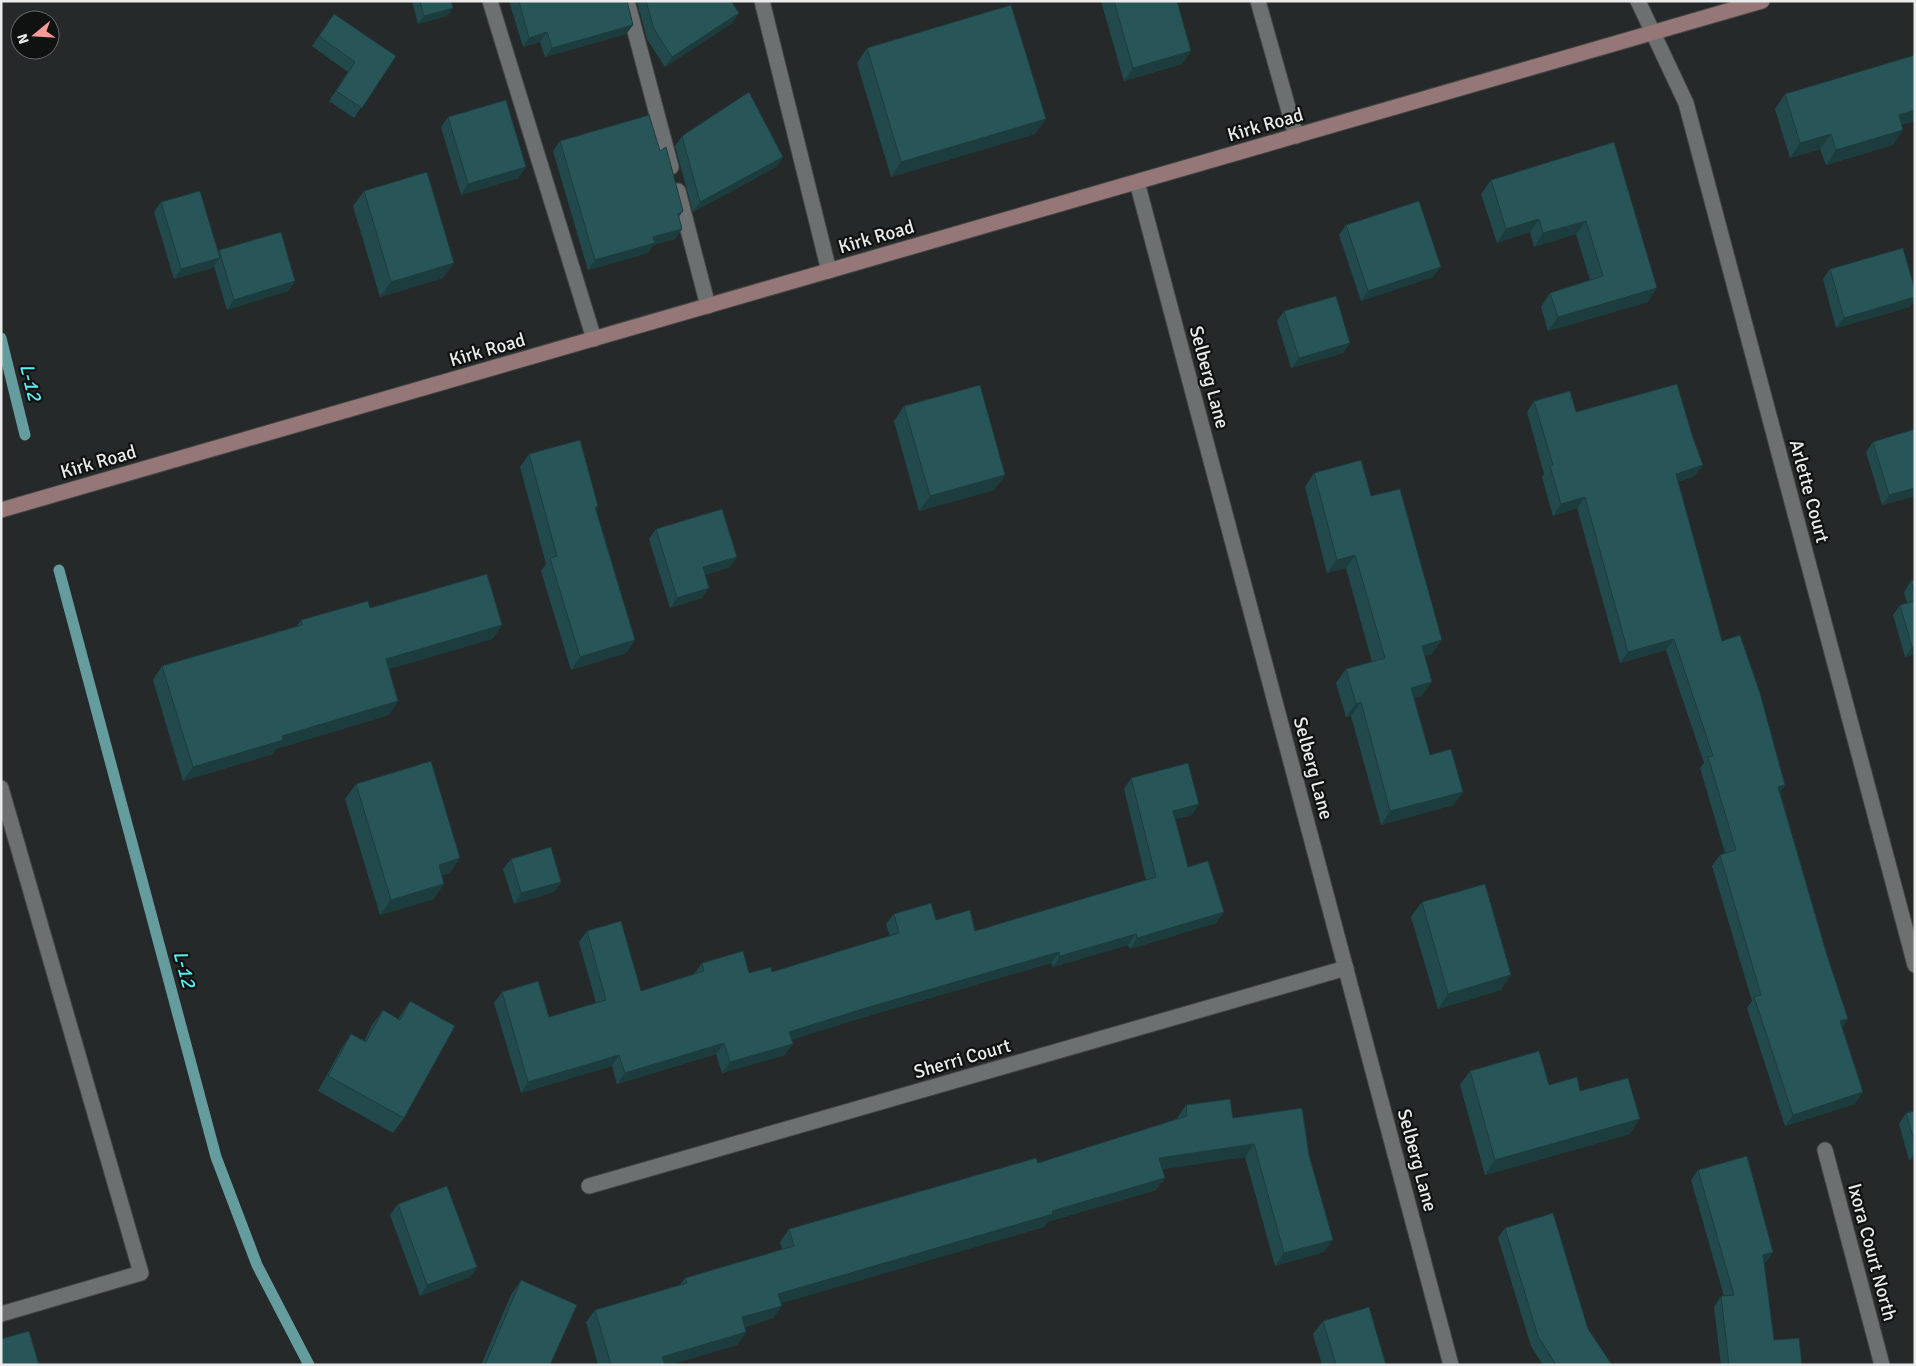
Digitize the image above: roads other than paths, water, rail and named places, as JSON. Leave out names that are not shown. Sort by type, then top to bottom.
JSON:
[{"type":"street","points":[[490,1],[594,338]]},
{"type":"street","points":[[627,1],[708,306]]},
{"type":"street","points":[[762,1],[829,271]]},
{"type":"street","points":[[1258,1],[1296,136]]},
{"type":"street","name":"Arlette Court","points":[[1638,1],[1686,102],[1915,965]]},
{"type":"street","name":"Kirk Road","points":[[1,510],[1762,1]]},
{"type":"street","name":"Selberg Lane","points":[[1137,182],[1451,1365]]},
{"type":"street","points":[[1,788],[141,1273],[1,1314]]},
{"type":"street","name":"Sherri Court","points":[[589,1186],[1346,968]]},
{"type":"street","name":"Ixora Court North","points":[[1825,1150],[1882,1365]]},
{"type":"waterway","name":"L-12","points":[[1,338],[25,435]]},
{"type":"waterway","name":"L-12","points":[[59,570],[216,1157],[257,1265],[309,1365]]}]
